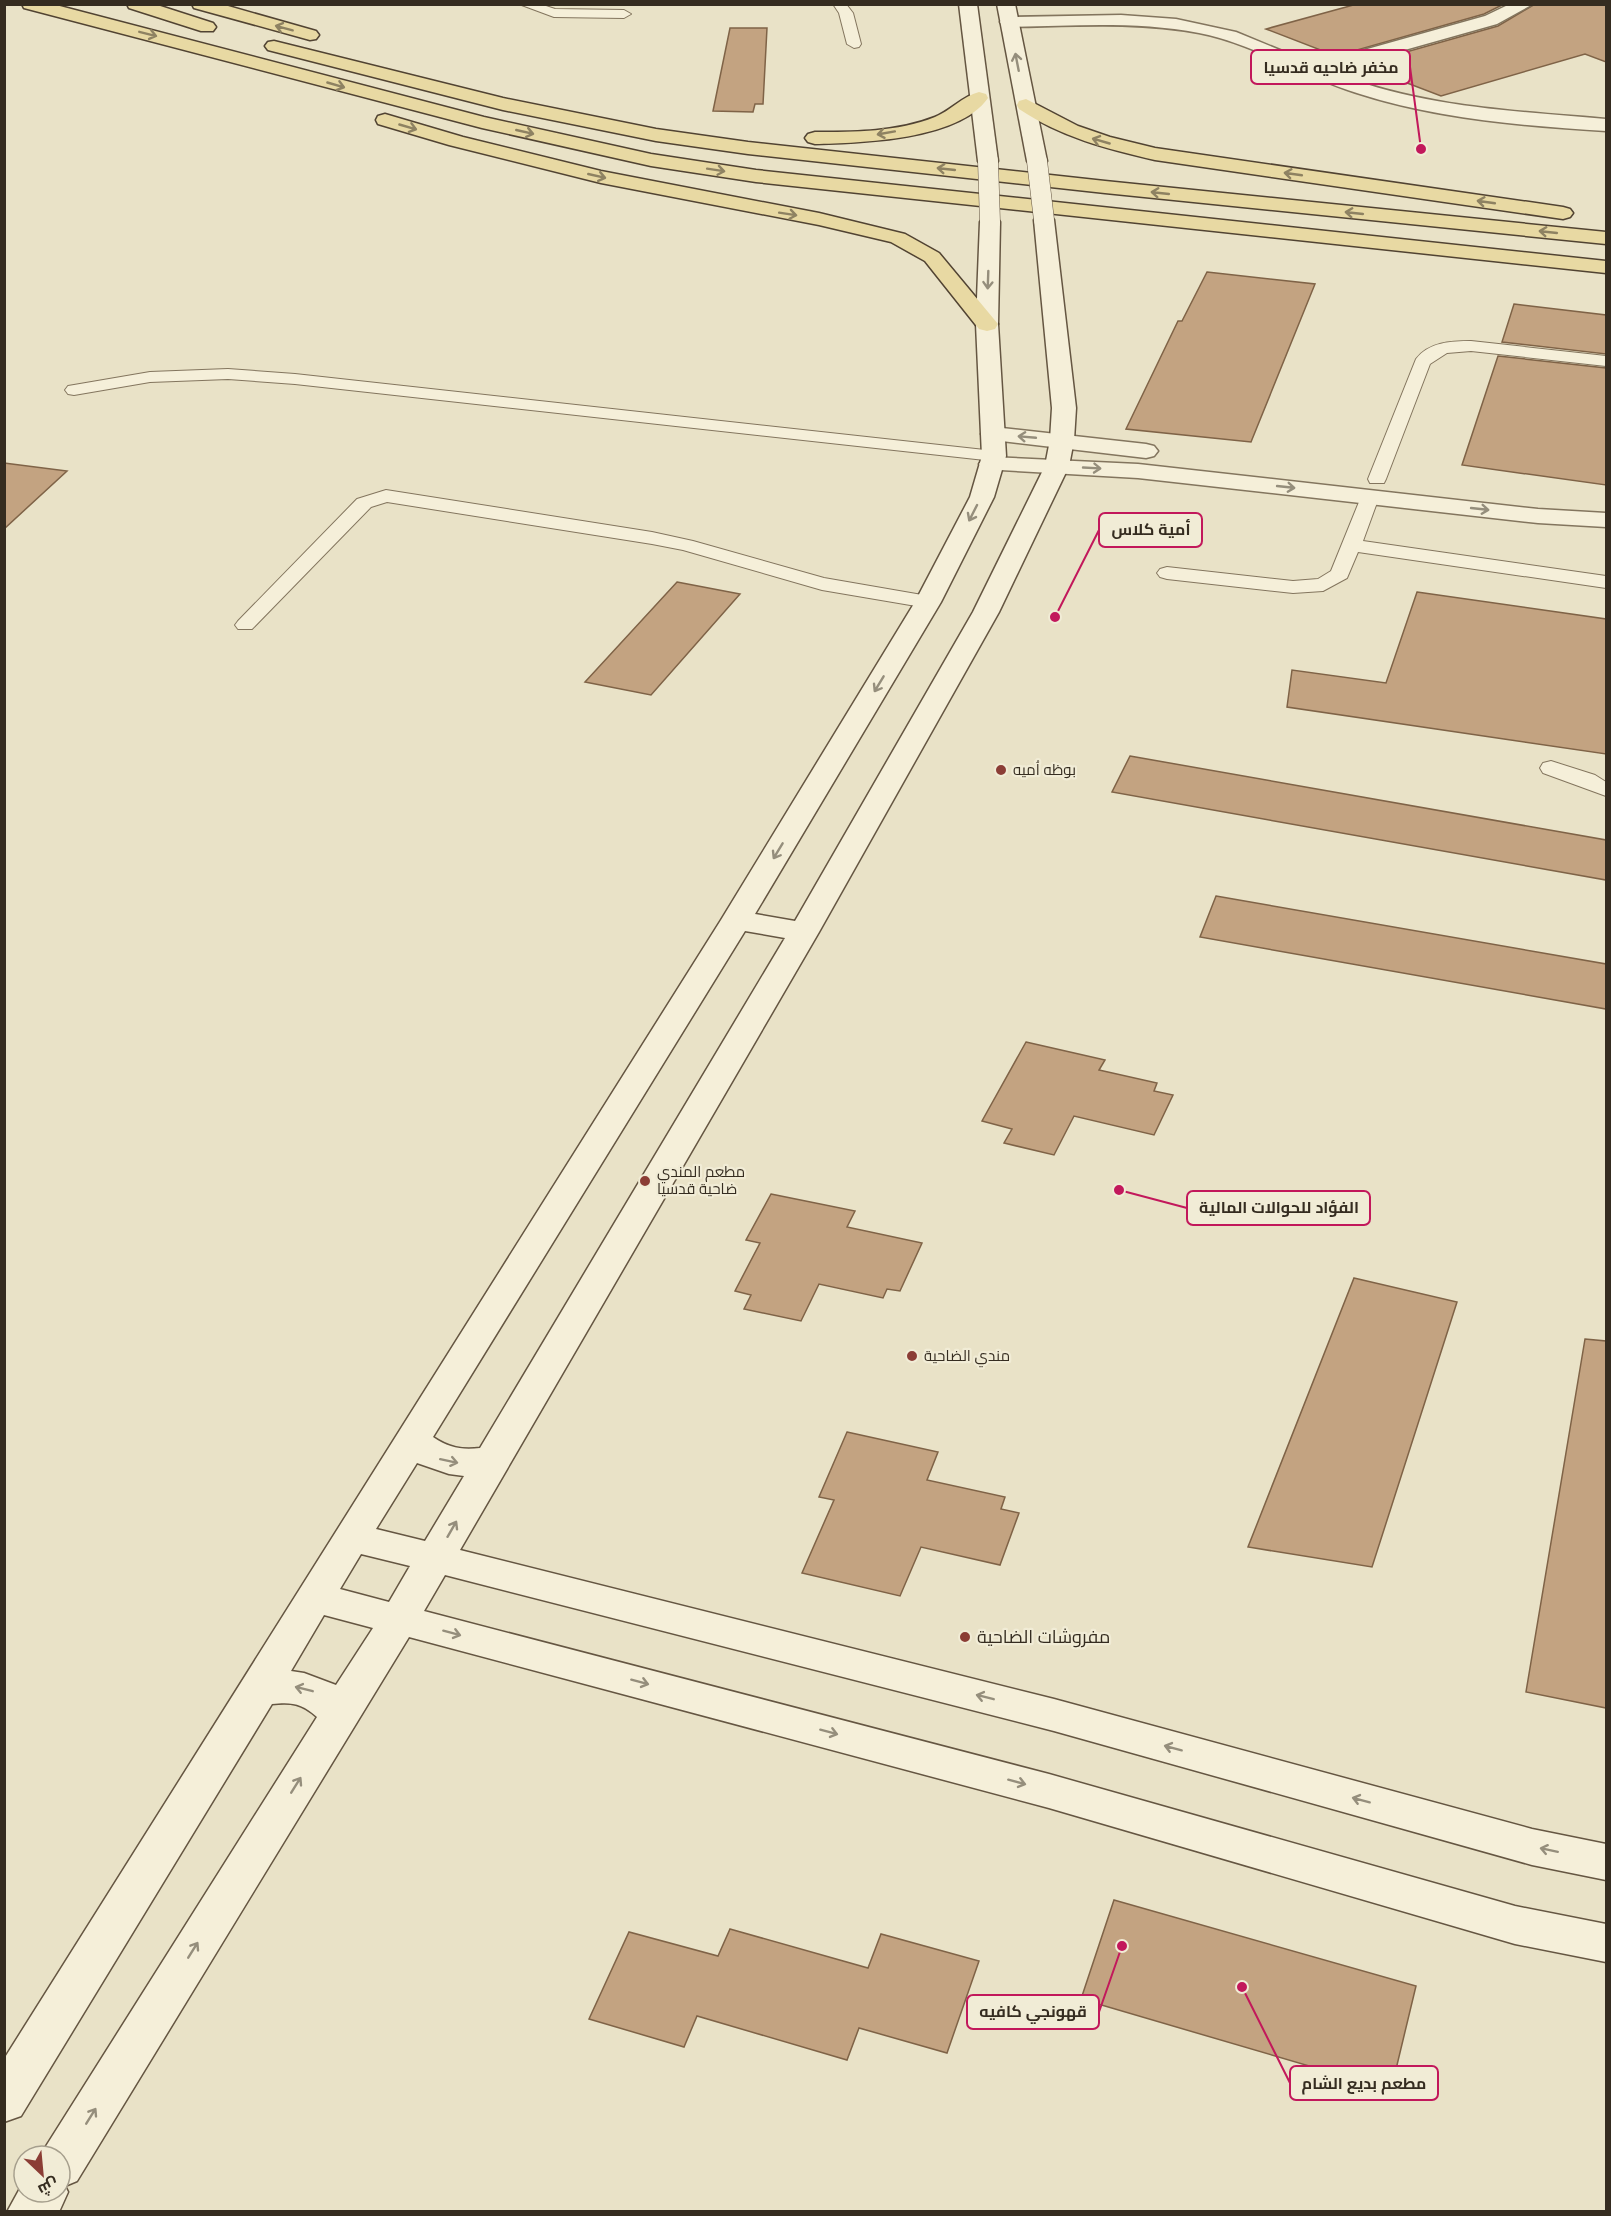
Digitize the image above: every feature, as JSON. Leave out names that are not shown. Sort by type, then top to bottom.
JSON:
[{"type":"main road","points":[[30,4],[155,35],[348,89],[471,120],[663,162],[756,176],[1606,267]]},
{"type":"main road","points":[[135,4],[220,31]]},
{"type":"main road","points":[[200,4],[327,40]]},
{"type":"main road","points":[[4,2101],[259,1690],[351,1537],[736,920],[928,602],[982,497],[993,451],[987,324],[990,222],[988,161],[968,4]]},
{"type":"main road","points":[[1312,70],[1491,21],[1525,4]]},
{"type":"main road","points":[[72,2147],[399,1619],[804,932],[986,612],[1060,453],[1064,408],[1037,161],[1007,13],[1195,27],[1228,36],[1345,84],[1430,105],[1606,125]]},
{"type":"main road","points":[[75,16],[146,53],[168,59]]},
{"type":"main road","points":[[261,42],[503,104],[656,135],[748,148],[1093,186],[1606,238]]},
{"type":"main road","points":[[373,52],[531,93],[666,121],[803,138],[883,135],[916,128],[944,120],[966,110],[979,98]]},
{"type":"main road","points":[[1026,105],[1063,128],[1120,147],[1155,154],[1583,215]]},
{"type":"main road","points":[[370,116],[456,141],[600,177],[819,219],[898,238],[932,256],[987,324]]},
{"type":"main road","points":[[993,451],[1060,453],[1138,471],[1543,500],[1606,502]]},
{"type":"main road","points":[[1374,488],[1538,516],[1606,520]]},
{"type":"main road","points":[[736,920],[804,932]]},
{"type":"main road","points":[[412,1440],[423,1451],[437,1458],[473,1464],[492,1460]]},
{"type":"main road","points":[[351,1537],[1054,1715],[1532,1847],[1606,1862]]},
{"type":"main road","points":[[314,1597],[1049,1791],[1515,1925],[1606,1943]]},
{"type":"main road","points":[[259,1690],[279,1686],[299,1687],[316,1693],[330,1702],[339,1715]]},
{"type":"lane","points":[[525,4],[554,13],[624,15]]},
{"type":"lane","points":[[838,4],[846,13],[854,44]]},
{"type":"lane","points":[[1167,573],[1308,587],[1323,585],[1340,574],[1422,363],[1432,352],[1456,346],[1471,346],[1606,361]]},
{"type":"lane","points":[[74,390],[150,377],[228,374],[993,451]]},
{"type":"lane","points":[[245,625],[363,503],[386,496],[663,540],[822,584],[928,602]]},
{"type":"lane","points":[[1352,545],[1606,582]]},
{"type":"lane","points":[[1551,768],[1587,780],[1606,790]]},
{"type":"building","points":[[1357,4],[1504,4],[1484,14],[1336,56],[1266,29]]},
{"type":"building","points":[[1535,4],[1606,4],[1606,62],[1585,54],[1441,96],[1360,65],[1498,26]]},
{"type":"building","points":[[730,28],[767,28],[763,104],[755,104],[753,112],[713,111]]},
{"type":"building","points":[[1207,272],[1315,284],[1251,442],[1126,429],[1178,321],[1182,321]]},
{"type":"building","points":[[1514,304],[1606,315],[1606,354],[1502,342]]},
{"type":"building","points":[[1498,356],[1606,368],[1606,485],[1462,465]]},
{"type":"building","points":[[4,463],[67,471],[4,529]]},
{"type":"building","points":[[677,582],[740,594],[651,695],[585,682]]},
{"type":"building","points":[[1417,592],[1606,619],[1606,754],[1287,707],[1292,670],[1386,683]]},
{"type":"building","points":[[1130,756],[1606,840],[1606,880],[1112,792]]},
{"type":"building","points":[[1216,896],[1606,964],[1606,1009],[1200,937]]},
{"type":"building","points":[[1026,1042],[1105,1060],[1099,1070],[1157,1083],[1154,1091],[1173,1095],[1154,1135],[1074,1116],[1054,1155],[1004,1143],[1012,1129],[982,1121]]},
{"type":"building","points":[[771,1194],[855,1211],[847,1227],[922,1243],[900,1291],[887,1289],[883,1298],[819,1284],[801,1321],[744,1309],[751,1295],[735,1291],[760,1243],[746,1240]]},
{"type":"building","points":[[1354,1278],[1457,1302],[1372,1567],[1248,1547]]},
{"type":"building","points":[[1585,1339],[1606,1341],[1606,1708],[1526,1692]]},
{"type":"building","points":[[847,1432],[938,1452],[927,1480],[1005,1497],[1001,1509],[1019,1513],[1000,1565],[921,1547],[900,1596],[802,1573],[834,1500],[819,1497]]},
{"type":"building","points":[[1114,1900],[1416,1986],[1391,2090],[1081,1999]]},
{"type":"building","points":[[730,1929],[868,1968],[881,1934],[979,1961],[947,2053],[859,2028],[847,2060],[697,2016],[684,2047],[589,2019],[629,1932],[718,1956]]},
{"type":"place","name":"مخفر ضاحيه قدسيا","points":[[1421,149]]},
{"type":"place","name":"أمية كلاس","points":[[1055,617]]},
{"type":"place","name":"بوظه اُميه","points":[[1001,770]]},
{"type":"place","name":"مطعم المندي ضاحية قدسيا","points":[[645,1181]]},
{"type":"place","name":"الفؤاد للحوالات المالية","points":[[1119,1190]]},
{"type":"place","name":"مندي الضاحية","points":[[912,1356]]},
{"type":"place","name":"مفروشات الضاحية","points":[[965,1637]]},
{"type":"place","name":"قهونجي كافيه","points":[[1122,1946]]},
{"type":"place","name":"مطعم بديع الشام","points":[[1242,1987]]}]
